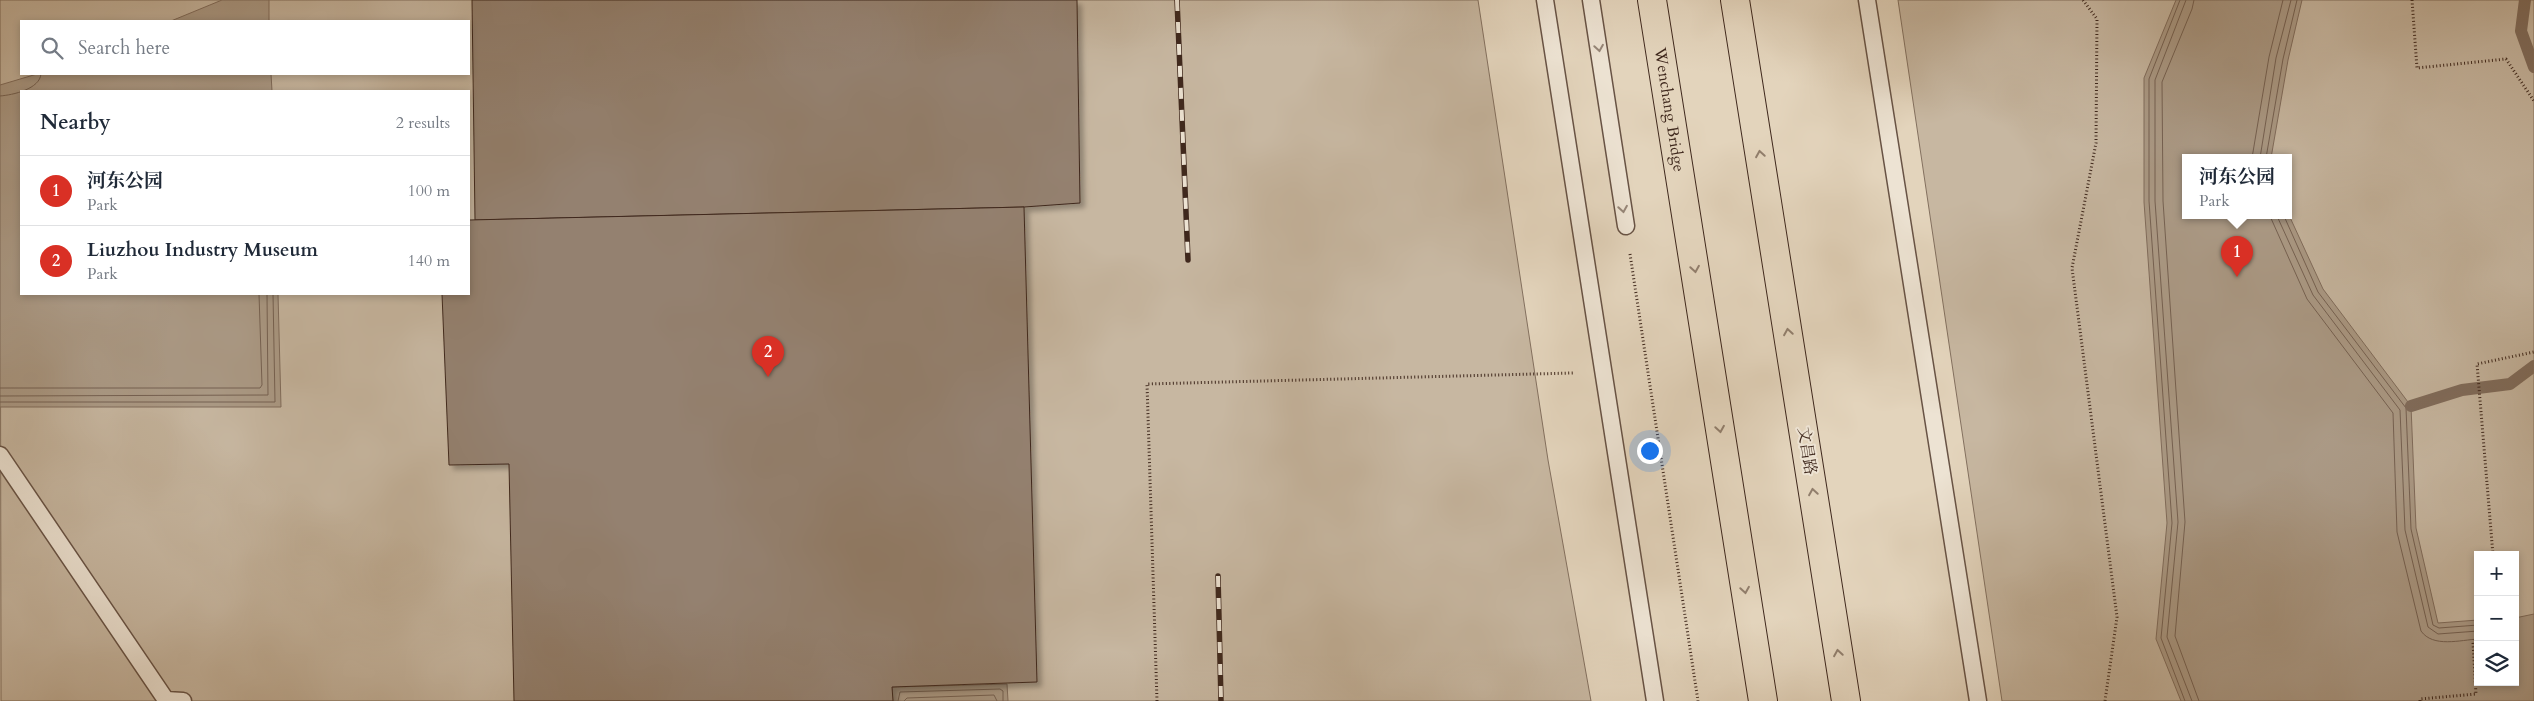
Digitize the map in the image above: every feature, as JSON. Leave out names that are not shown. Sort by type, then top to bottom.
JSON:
[{"type":"main road","name":"Wenchang Bridge","points":[[1652,0],[1763,701]]},
{"type":"main road","name":"文昌路","points":[[1735,0],[1846,701]]},
{"type":"lane","points":[[1545,0],[1655,701]]},
{"type":"lane","points":[[1591,0],[1626,226]]},
{"type":"lane","points":[[1867,0],[1978,701]]},
{"type":"lane","points":[[0,456],[166,700],[183,701]]},
{"type":"path","points":[[2083,0],[2097,19],[2096,143],[2072,268],[2117,617],[2105,701]]},
{"type":"path","points":[[2412,0],[2418,68],[2506,59],[2534,101]]},
{"type":"path","points":[[1626,226],[1698,701]]},
{"type":"path","points":[[2493,551],[2477,364],[2534,352]]},
{"type":"path","points":[[1157,701],[1146,384],[1604,372]]},
{"type":"path","points":[[2420,701],[2420,699],[2476,694],[2474,641]]},
{"type":"shaded area","points":[[0,0],[1478,0],[1548,460],[1591,701],[1,701]]},
{"type":"shaded area","points":[[1898,0],[2534,0],[2534,701],[2002,701]]},
{"type":"water","points":[[222,0],[269,0],[269,20],[173,20]]},
{"type":"water","points":[[2176,0],[2302,0],[2288,60],[2272,154],[2182,154],[2182,219],[2291,219],[2323,289],[2411,406],[2416,528],[2438,623],[2474,620],[2474,686],[2519,686],[2519,617],[2534,614],[2534,701],[2181,701],[2156,639],[2167,523],[2144,202],[2144,78]]},
{"type":"water","points":[[34,75],[271,75],[272,90],[20,90],[20,295],[278,295],[281,407],[0,407],[0,85]]},
{"type":"water","points":[[1007,684],[1008,701],[893,701],[892,687]]},
{"type":"building","points":[[472,0],[1077,0],[1080,203],[1024,207],[475,220]]},
{"type":"building","points":[[1024,207],[1037,682],[892,687],[893,701],[514,701],[509,464],[449,465],[442,295],[470,295],[470,220]]},
{"type":"waterway","points":[[2525,0],[2521,31],[2534,67]]},
{"type":"waterway","points":[[2411,406],[2462,390],[2510,384],[2534,366]]},
{"type":"railway","points":[[1177,0],[1188,260]]},
{"type":"railway","points":[[1218,576],[1221,701]]},
{"type":"place","name":"河东公园","points":[[2237,277]]},
{"type":"place","name":"Liuzhou Industry Museum","points":[[768,377]]}]
